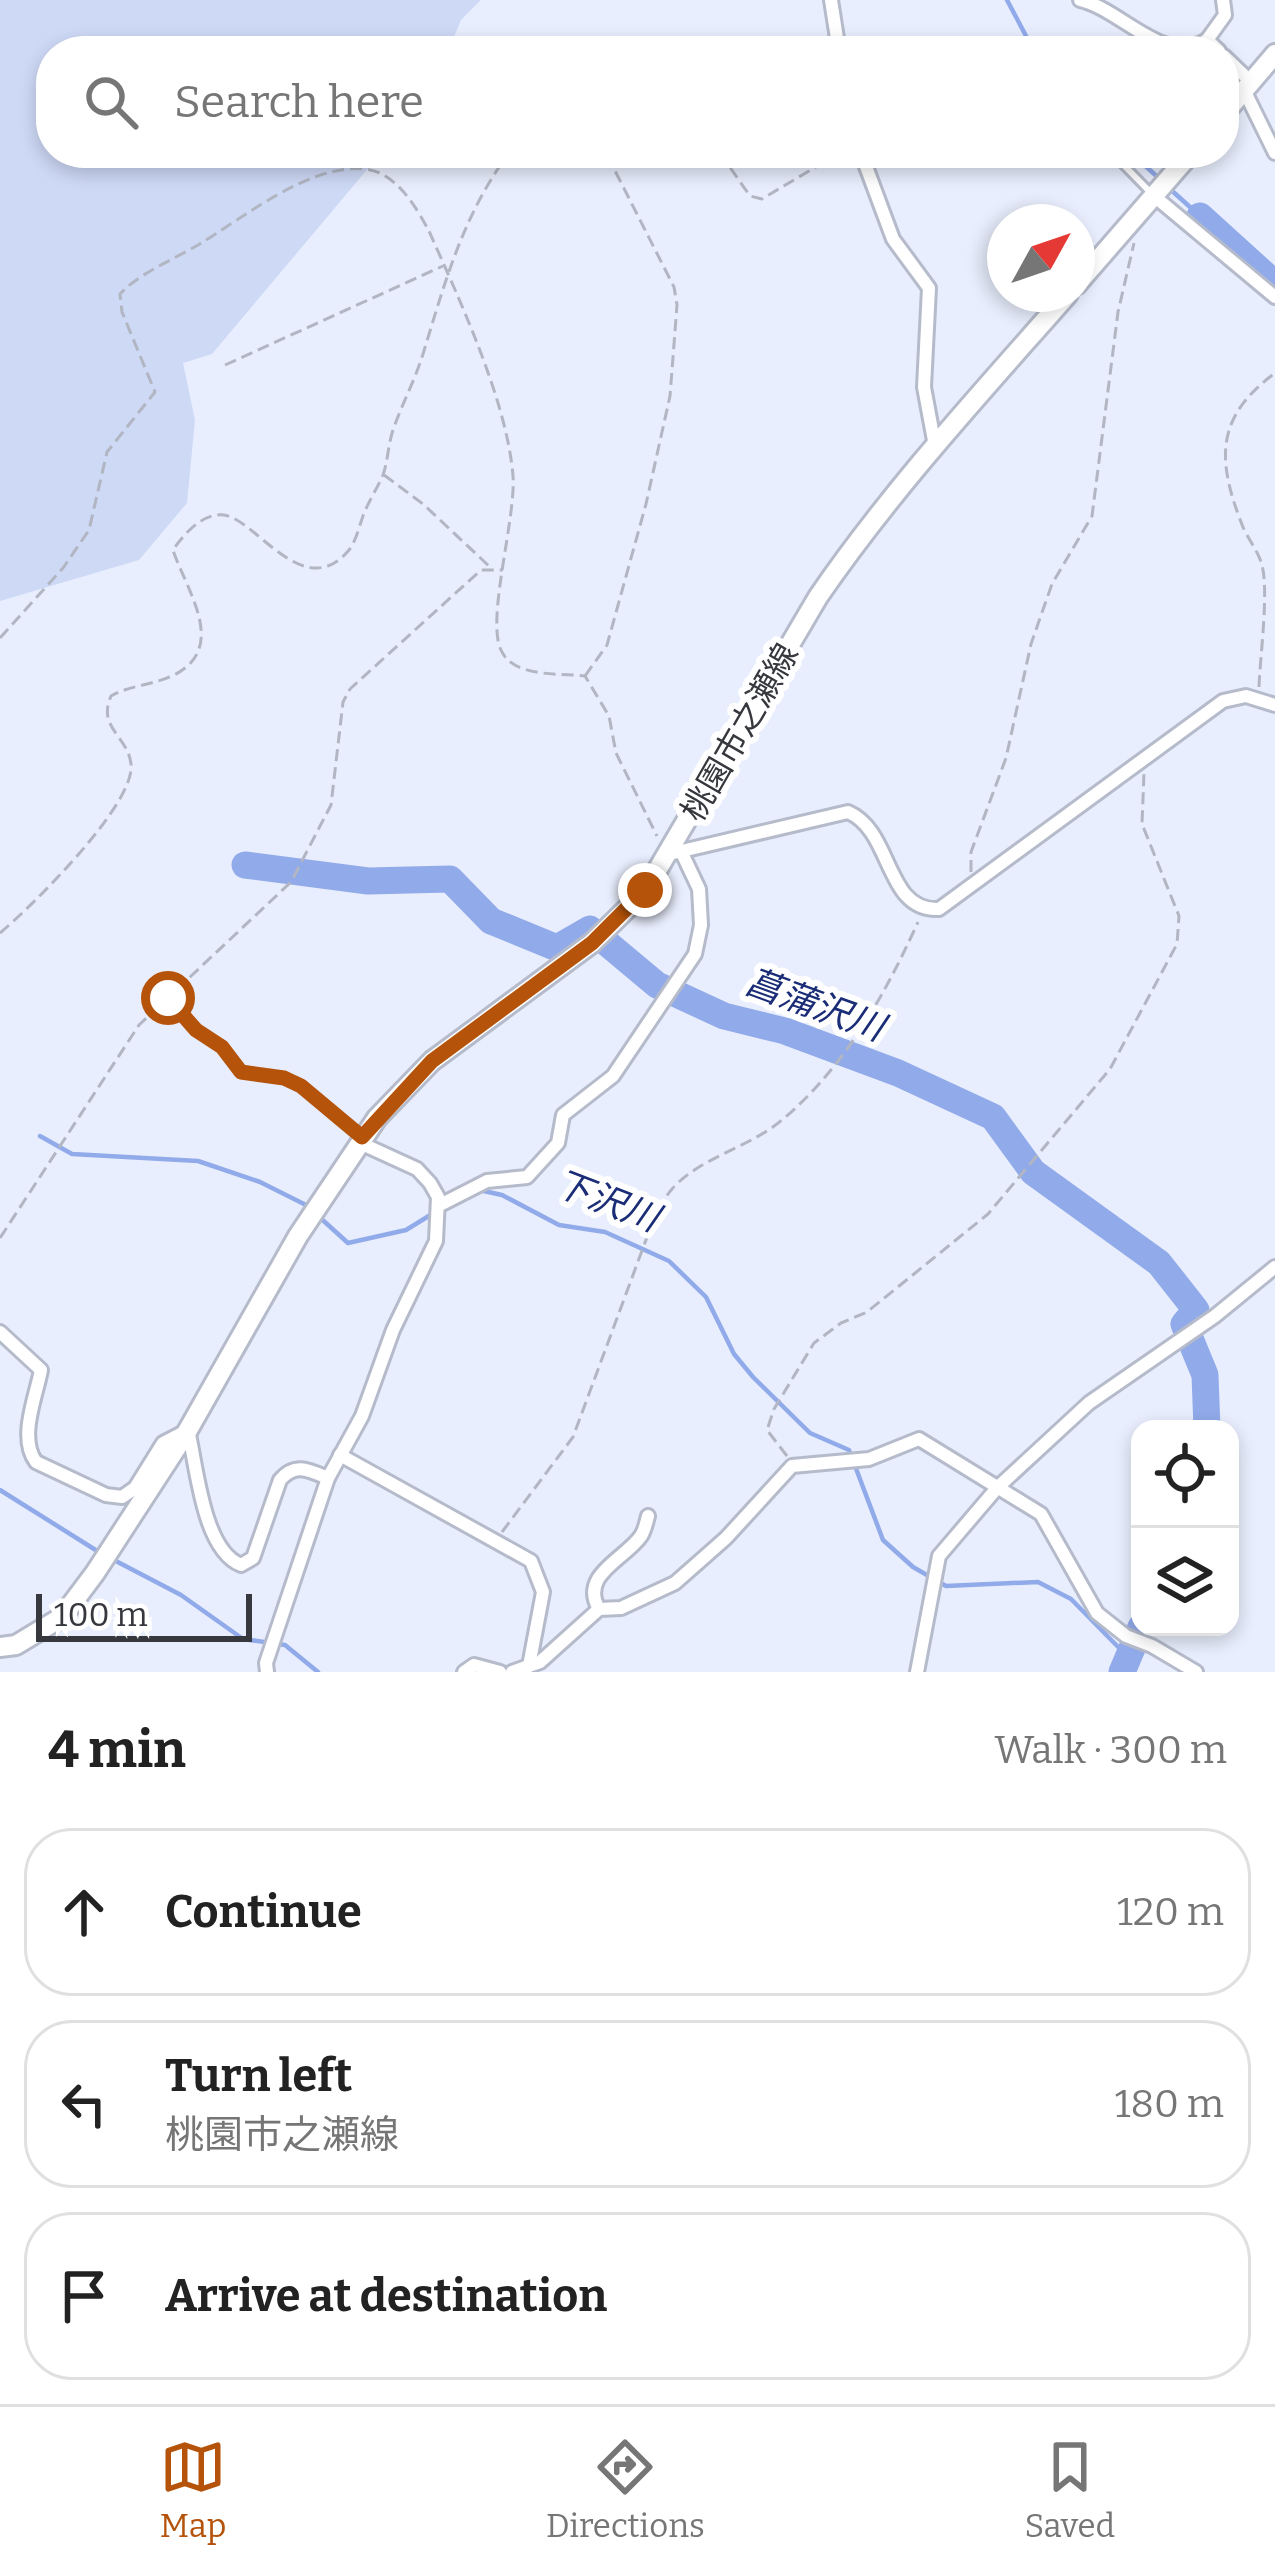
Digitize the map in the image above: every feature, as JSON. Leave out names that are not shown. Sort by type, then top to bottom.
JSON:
[{"type":"main road","points":[[1239,96],[1275,54]]},
{"type":"main road","points":[[1095,264],[1178,168]]},
{"type":"main road","name":"桃園市之瀬線","points":[[0,1647],[16,1645],[62,1617],[95,1573],[188,1430],[326,1191],[360,1140],[407,1084],[459,1038],[592,943],[619,919],[672,854],[818,597],[848,553],[1052,312]]},
{"type":"street","points":[[831,0],[837,36]]},
{"type":"street","points":[[1085,0],[1149,36]]},
{"type":"street","points":[[1210,36],[1225,15],[1223,0]]},
{"type":"street","points":[[1239,75],[1248,86],[1275,153]]},
{"type":"street","points":[[866,168],[893,238],[929,288],[924,386],[935,446]]},
{"type":"street","points":[[1154,196],[1275,297]]},
{"type":"street","points":[[438,1207],[464,1190],[487,1181],[527,1177],[540,1166],[558,1143],[563,1115],[613,1076],[695,954],[699,889],[672,854],[848,812],[874,831],[909,901],[923,910],[939,909],[1223,701],[1246,696],[1275,705]]},
{"type":"street","points":[[266,1668],[328,1478],[362,1416],[393,1330],[436,1240],[438,1197],[430,1183],[416,1169],[360,1140]]},
{"type":"street","points":[[917,1672],[938,1556],[998,1488],[1089,1402],[1215,1316],[1275,1267]]},
{"type":"street","points":[[0,1332],[41,1370],[27,1439],[28,1452],[36,1462],[106,1495],[122,1497],[135,1488],[163,1443],[188,1430],[210,1526],[228,1560],[242,1565],[253,1558],[280,1480],[288,1471],[303,1467],[328,1478]]},
{"type":"street","points":[[512,1672],[540,1662],[599,1609],[621,1608],[675,1583],[726,1538],[791,1466],[869,1459],[919,1439],[1041,1514],[1097,1613],[1126,1636],[1196,1672]]},
{"type":"street","points":[[340,1456],[532,1561],[540,1576],[540,1619],[529,1666]]},
{"type":"street","points":[[599,1609],[592,1598],[593,1588],[641,1536],[648,1516]]},
{"type":"street","points":[[464,1672],[474,1665],[500,1672]]},
{"type":"lane","points":[[1127,168],[1154,196]]},
{"type":"path","points":[[0,933],[93,837],[130,780],[128,753],[109,727],[105,709],[111,696],[173,675],[192,663],[201,649],[193,593],[173,550],[181,539],[199,523],[228,515],[295,562],[316,568],[333,563],[351,548],[383,474],[446,267],[498,168]]},
{"type":"path","points":[[585,676],[607,644],[646,505],[670,396],[677,305],[674,286],[614,168]]},
{"type":"path","points":[[729,168],[750,196],[762,200],[814,168]]},
{"type":"path","points":[[0,638],[63,568],[89,530],[107,452],[155,392],[122,311],[120,294],[136,279],[292,187],[333,172],[364,169],[382,174],[416,208],[446,267],[508,441],[514,507],[497,638],[508,661],[521,669],[585,676]]},
{"type":"path","points":[[974,883],[970,852],[1006,758],[1031,644],[1052,584],[1092,516],[1118,312],[1136,237],[1128,226]]},
{"type":"path","points":[[225,365],[446,267]]},
{"type":"path","points":[[1258,698],[1262,566],[1240,521],[1226,459],[1227,435],[1234,412],[1275,373]]},
{"type":"path","points":[[383,474],[423,504],[491,568]]},
{"type":"path","points":[[0,1238],[139,1025],[291,882],[331,805],[343,702],[350,689],[482,570],[504,571]]},
{"type":"path","points":[[585,676],[610,716],[616,753],[672,854]]},
{"type":"path","points":[[791,1466],[767,1430],[799,1363],[814,1343],[841,1323],[867,1312],[1011,1190],[1047,1140],[1110,1069],[1177,944],[1179,916],[1142,824],[1144,759]]},
{"type":"path","points":[[494,1542],[573,1437],[653,1222],[669,1191],[688,1174],[780,1121],[824,1077],[860,1032],[923,910]]},
{"type":"path","points":[[168,998],[196,1030],[222,1047],[241,1072],[284,1078],[301,1086],[360,1140]]},
{"type":"shaded area","points":[[0,0],[481,0],[461,20],[454,36],[36,36],[36,168],[368,168],[212,354],[183,363],[195,420],[187,503],[139,560],[0,601]]},
{"type":"waterway","points":[[1007,0],[1026,36]]},
{"type":"waterway","points":[[1148,168],[1162,181]]},
{"type":"waterway","points":[[1170,189],[1200,216]]},
{"type":"waterway","points":[[1200,216],[1275,284]]},
{"type":"waterway","name":"菖蒲沢川","points":[[245,865],[368,881],[450,879],[491,921],[557,948],[590,929],[657,985],[724,1016],[785,1031],[898,1073],[993,1117],[1033,1172],[1159,1263],[1196,1310],[1184,1324],[1205,1375],[1207,1420]]},
{"type":"waterway","name":"下沢川","points":[[40,1136],[72,1154],[198,1161],[260,1182],[308,1206]]},
{"type":"waterway","name":"下沢川","points":[[479,1190],[502,1195],[559,1225],[605,1232],[669,1261],[706,1297],[734,1354],[753,1377],[810,1433],[849,1450],[883,1540],[913,1567],[946,1586],[1038,1582],[1071,1599],[1126,1655]]},
{"type":"waterway","name":"下沢川","points":[[316,1214],[348,1243],[406,1230],[432,1214]]},
{"type":"waterway","points":[[0,1490],[102,1554]]},
{"type":"waterway","points":[[112,1559],[181,1595],[243,1639],[285,1645],[318,1672]]},
{"type":"waterway","name":"菖蒲沢川","points":[[1122,1672],[1137,1636]]},
{"type":"route","points":[[168,998],[196,1030],[222,1047],[241,1072],[284,1078],[301,1086],[362,1137],[432,1061],[592,943],[645,890]]}]
